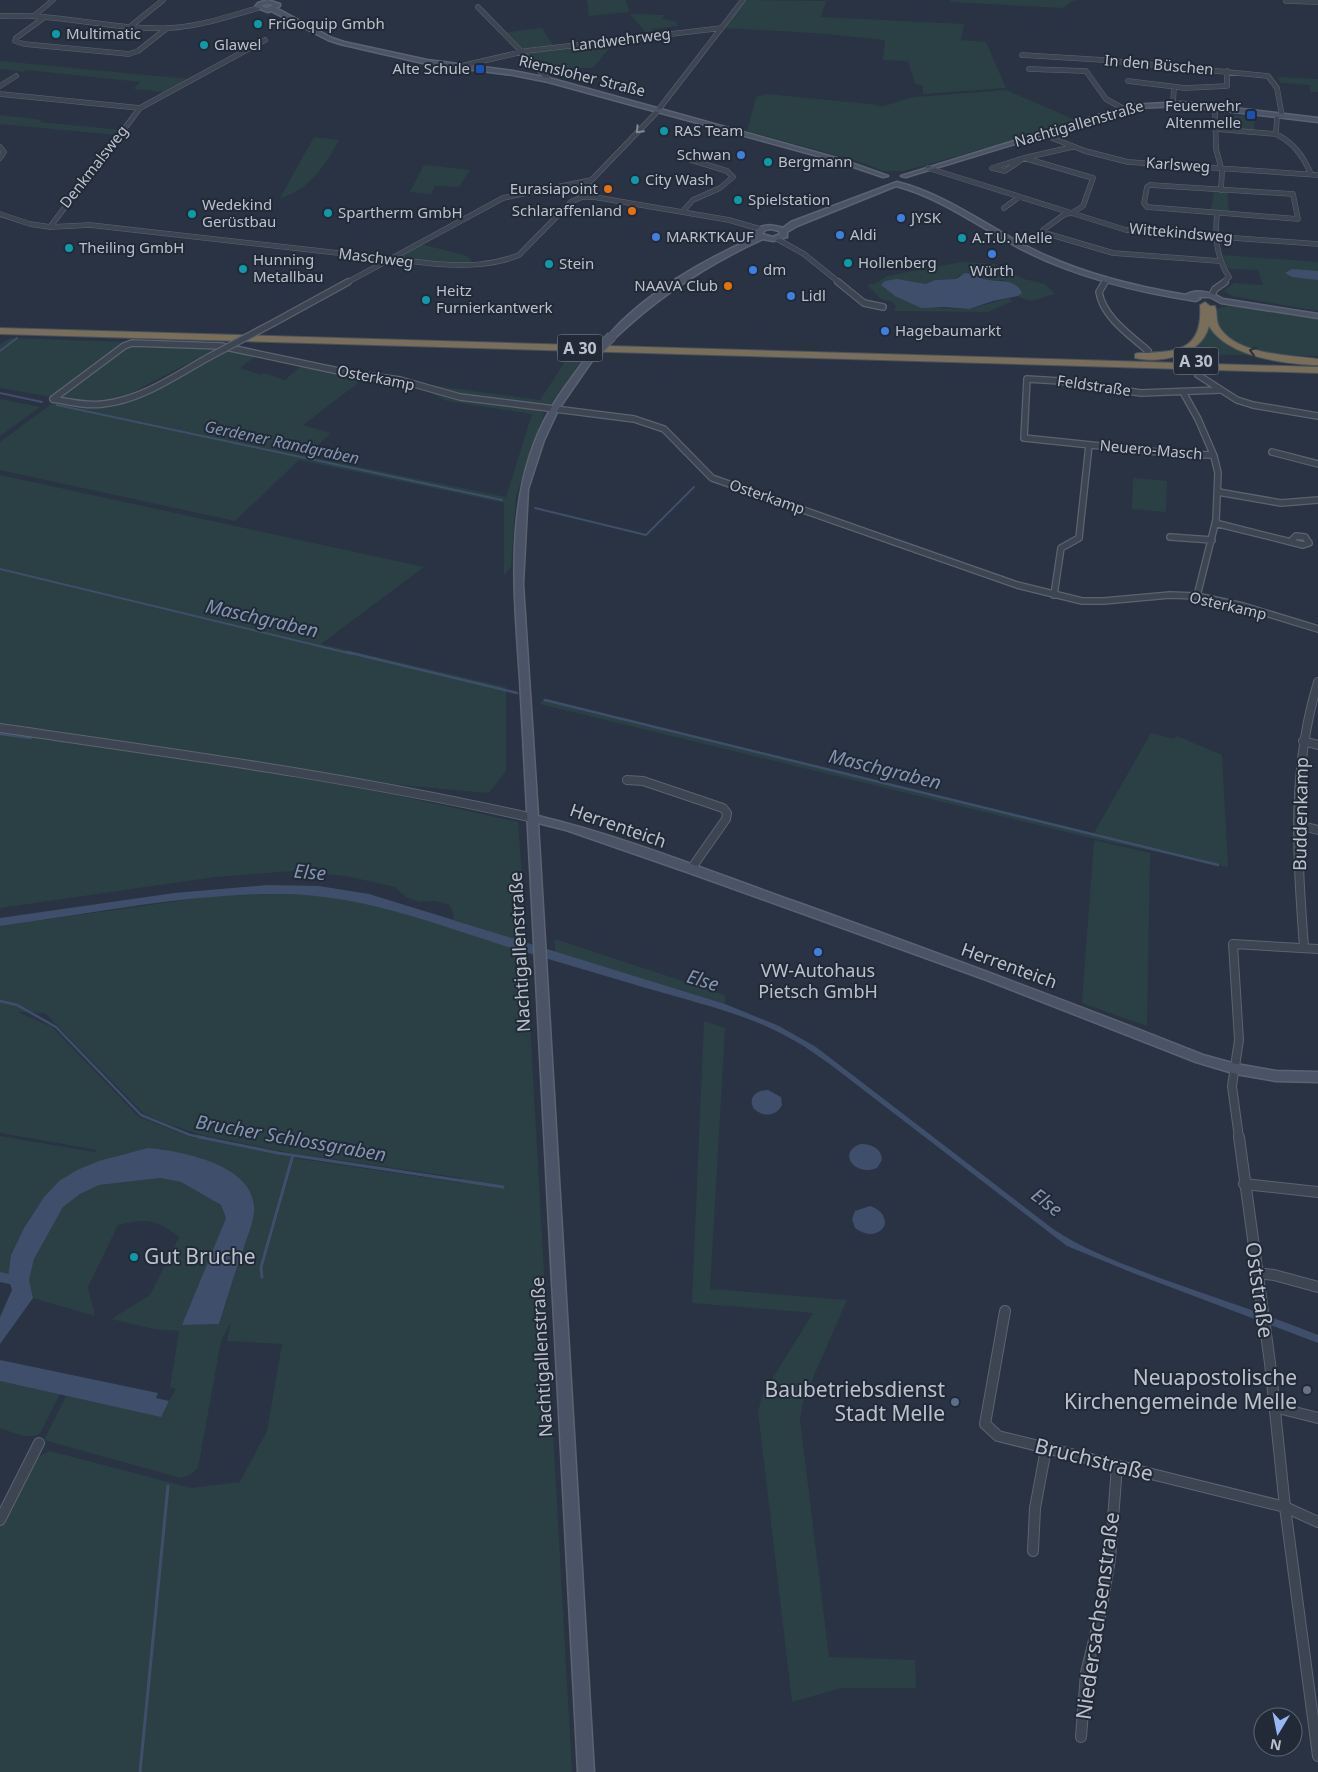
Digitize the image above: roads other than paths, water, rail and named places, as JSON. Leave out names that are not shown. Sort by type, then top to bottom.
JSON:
[{"type":"highway","points":[[1073,358],[1155,356],[1192,347],[1202,337],[1213,304]]},
{"type":"highway","points":[[1213,304],[1212,320],[1215,329],[1225,339],[1239,346],[1274,356],[1318,363]]},
{"type":"highway","name":"A 30","points":[[0,326],[1073,358],[1318,363]]},
{"type":"highway","name":"A 30","points":[[0,331],[1318,371]]},
{"type":"main road","points":[[259,4],[275,6],[284,0]]},
{"type":"main road","name":"Riemsloher Straße","points":[[275,6],[330,39],[342,43],[411,59],[513,73],[549,80],[828,157],[889,176]]},
{"type":"main road","name":"Nachtigallenstraße","points":[[895,184],[928,168],[1124,109],[1151,104],[1215,108],[1318,120]]},
{"type":"main road","points":[[889,176],[904,179],[1019,244]]},
{"type":"main road","points":[[889,176],[895,184]]},
{"type":"main road","points":[[760,233],[838,204],[880,185],[889,176]]},
{"type":"main road","points":[[760,233],[777,238],[783,236],[784,231],[794,224],[895,184],[908,187],[937,200],[1019,244],[1067,267],[1108,280],[1197,298],[1213,304],[1318,316]]},
{"type":"main road","points":[[776,228],[784,231]]},
{"type":"main road","name":"Nachtigallenstraße","points":[[586,1772],[518,566],[524,489],[540,440],[554,410],[590,358],[641,310],[676,283],[760,233]]},
{"type":"main road","points":[[1197,298],[1212,295],[1213,304]]},
{"type":"main road","name":"Herrenteich","points":[[533,818],[569,827],[691,869],[988,976],[1200,1058],[1236,1069],[1276,1076],[1318,1077]]},
{"type":"street","points":[[34,16],[53,0]]},
{"type":"street","points":[[131,26],[163,0]]},
{"type":"street","name":"Maschweg","points":[[0,214],[30,224],[50,227],[90,225],[454,266],[509,260],[518,255],[571,202],[582,197],[582,190],[658,110],[743,0]]},
{"type":"street","points":[[1286,1],[1318,2]]},
{"type":"street","points":[[0,16],[34,16],[167,28],[198,24],[259,4]]},
{"type":"street","points":[[478,8],[549,80]]},
{"type":"street","points":[[45,17],[16,38],[15,41],[24,44],[129,54],[138,51],[167,28]]},
{"type":"street","name":"Landwehrweg","points":[[461,66],[521,52],[722,28]]},
{"type":"street","name":"Denkmalsweg","points":[[50,227],[140,108],[265,40]]},
{"type":"street","name":"In den Büschen","points":[[1022,55],[1227,71],[1226,86],[1204,88],[1174,87],[1128,81]]},
{"type":"street","points":[[1029,69],[1086,71],[1106,99],[1124,109]]},
{"type":"street","points":[[1227,71],[1273,78],[1280,100],[1280,116],[1276,134]]},
{"type":"street","points":[[0,86],[16,76]]},
{"type":"street","name":"In den Büschen","points":[[1173,104],[1174,87]]},
{"type":"street","name":"Denkmalsweg","points":[[0,94],[140,108]]},
{"type":"street","points":[[1215,108],[1216,149],[1221,168],[1221,190]]},
{"type":"street","points":[[1216,129],[1276,134],[1295,146],[1305,160],[1311,174]]},
{"type":"street","name":"Karlsweg","points":[[1042,134],[1072,147],[1128,162],[1318,175]]},
{"type":"street","points":[[0,147],[4,152],[0,158]]},
{"type":"street","points":[[1024,158],[1011,169],[1003,172],[997,172],[992,168],[1016,160],[1024,158],[1072,147]]},
{"type":"street","points":[[1024,158],[1093,178],[1083,206],[1072,213],[1065,214],[1043,230],[1046,233],[1113,253],[1219,261]]},
{"type":"street","points":[[682,212],[694,198],[722,187],[732,177],[727,170],[691,160]]},
{"type":"street","name":"Wittekindsweg","points":[[928,168],[1126,230],[1318,244]]},
{"type":"street","name":"Osterkamp","points":[[591,180],[510,195],[275,322],[209,357],[147,390],[125,400],[103,404],[53,399],[124,346],[132,343],[221,346],[348,373],[400,380],[460,398],[634,419],[664,429],[712,478],[1017,585],[1089,602],[1158,594],[1197,596],[1234,604],[1318,628]]},
{"type":"street","points":[[1150,185],[1221,190],[1293,194],[1298,219],[1200,210],[1152,208],[1144,202],[1147,188],[1150,185]]},
{"type":"street","points":[[582,197],[594,197],[737,222],[760,233]]},
{"type":"street","points":[[1004,208],[1019,197]]},
{"type":"street","points":[[1212,295],[1214,289],[1229,279],[1219,261],[1216,236],[1217,213]]},
{"type":"street","points":[[777,238],[804,254],[864,303],[884,308]]},
{"type":"street","points":[[1108,280],[1099,290],[1098,294],[1106,309],[1148,351]]},
{"type":"street","points":[[1198,375],[1237,400],[1253,405],[1318,416]]},
{"type":"street","name":"Feldstraße","points":[[1024,438],[1027,379],[1066,381],[1117,390],[1167,394],[1220,390]]},
{"type":"street","points":[[1183,392],[1191,403],[1213,455],[1218,472],[1215,523],[1197,596]]},
{"type":"street","name":"Neuero-Masch","points":[[1024,438],[1213,455]]},
{"type":"street","name":"Neuero-Masch","points":[[1054,595],[1061,548],[1079,538],[1089,445]]},
{"type":"street","points":[[1272,452],[1318,464]]},
{"type":"street","points":[[1218,492],[1271,502],[1294,503],[1318,500]]},
{"type":"street","points":[[1215,523],[1292,541]]},
{"type":"street","points":[[1170,537],[1212,540]]},
{"type":"street","name":"Buddenkamp","points":[[1304,947],[1298,869],[1298,825],[1303,741],[1318,682]]},
{"type":"street","points":[[0,728],[364,782],[533,818]]},
{"type":"street","points":[[1303,741],[1318,745]]},
{"type":"street","points":[[627,780],[643,780],[722,808],[727,813],[726,819],[691,869]]},
{"type":"street","points":[[1298,825],[1318,830]]},
{"type":"street","name":"Oststraße","points":[[1304,947],[1233,944],[1239,1040],[1232,1086],[1264,1334],[1270,1362],[1284,1507],[1318,1756]]},
{"type":"street","points":[[1304,947],[1318,949]]},
{"type":"street","points":[[1244,1184],[1318,1192]]},
{"type":"street","points":[[1256,1273],[1318,1287]]},
{"type":"street","name":"Bruchstraße","points":[[1005,1311],[985,1424],[998,1436],[1284,1507],[1318,1522]]},
{"type":"street","points":[[1274,1407],[1318,1418]]},
{"type":"street","points":[[0,1520],[39,1443]]},
{"type":"street","points":[[1033,1551],[1035,1508],[1046,1448]]},
{"type":"street","name":"Niedersachsenstraße","points":[[1081,1736],[1086,1673],[1102,1612],[1110,1559],[1117,1466]]},
{"type":"water","points":[[1292,269],[1318,271],[1318,280],[1292,277],[1285,273]]},
{"type":"water","points":[[965,273],[1012,283],[1022,293],[1018,296],[993,301],[969,309],[921,308],[895,296],[881,285],[885,281],[897,279],[926,284],[935,280],[956,279]]},
{"type":"water","points":[[268,885],[319,886],[369,894],[725,1004],[779,1026],[816,1047],[1066,1237],[1132,1268],[1318,1335],[1318,1343],[1067,1246],[831,1065],[778,1032],[725,1011],[404,914],[340,899],[308,895],[276,894],[208,897],[0,926],[0,918],[174,893]]},
{"type":"water","points":[[768,1090],[781,1097],[782,1105],[773,1114],[758,1112],[752,1105],[754,1095],[760,1091]]},
{"type":"water","points":[[861,1144],[872,1146],[882,1156],[882,1160],[877,1168],[862,1169],[851,1162],[850,1152]]},
{"type":"water","points":[[148,1148],[178,1152],[212,1162],[228,1170],[241,1180],[250,1192],[254,1206],[252,1222],[219,1324],[182,1325],[226,1218],[221,1205],[181,1182],[160,1178],[99,1185],[80,1194],[63,1207],[34,1259],[29,1280],[33,1298],[0,1344],[0,1317],[12,1290],[8,1277],[11,1255],[24,1228],[44,1197],[59,1181],[77,1170],[99,1161]]},
{"type":"water","points":[[870,1206],[881,1212],[885,1224],[880,1231],[868,1234],[855,1228],[852,1219],[855,1211]]},
{"type":"water","points":[[0,1360],[158,1393],[156,1398],[169,1401],[161,1417],[0,1381]]},
{"type":"waterway","points":[[0,351],[17,338]]},
{"type":"waterway","name":"Gerdener Randgraben","points":[[0,393],[42,402]]},
{"type":"waterway","name":"Gerdener Randgraben","points":[[57,405],[502,500]]},
{"type":"waterway","name":"Gerdener Randgraben","points":[[535,508],[646,535],[694,487]]},
{"type":"waterway","name":"Maschgraben","points":[[0,569],[352,654]]},
{"type":"waterway","name":"Maschgraben","points":[[347,652],[517,693]]},
{"type":"waterway","name":"Maschgraben","points":[[545,700],[1218,865]]},
{"type":"waterway","points":[[0,734],[31,738]]},
{"type":"waterway","name":"Brucher Schlossgraben","points":[[0,1001],[17,1005],[56,1027],[141,1115],[190,1135],[205,1138]]},
{"type":"waterway","name":"Brucher Schlossgraben","points":[[199,1137],[293,1155]]},
{"type":"waterway","points":[[262,1277],[261,1267],[293,1155]]},
{"type":"waterway","name":"Brucher Schlossgraben","points":[[293,1155],[503,1187]]},
{"type":"waterway","points":[[0,1277],[18,1281]]},
{"type":"waterway","points":[[140,1772],[168,1486]]},
{"type":"place","name":"FriGoquip Gmbh","points":[[258,24]]},
{"type":"place","name":"Multimatic","points":[[56,34]]},
{"type":"place","name":"Glawel","points":[[204,45]]},
{"type":"place","name":"Alte Schule","points":[[480,69]]},
{"type":"place","name":"Feuerwehr Altenmelle","points":[[1251,115]]},
{"type":"place","name":"RAS Team","points":[[664,131]]},
{"type":"place","name":"Schwan","points":[[741,155]]},
{"type":"place","name":"Bergmann","points":[[768,162]]},
{"type":"place","name":"City Wash","points":[[635,180]]},
{"type":"place","name":"Eurasiapoint","points":[[608,189]]},
{"type":"place","name":"Spielstation","points":[[738,200]]},
{"type":"place","name":"Schlaraffenland","points":[[632,211]]},
{"type":"place","name":"Spartherm GmbH","points":[[328,213]]},
{"type":"place","name":"Wedekind Gerüstbau","points":[[192,214]]},
{"type":"place","name":"JYSK","points":[[901,218]]},
{"type":"place","name":"Aldi","points":[[840,235]]},
{"type":"place","name":"MARKTKAUF","points":[[656,237]]},
{"type":"place","name":"A.T.U. Melle","points":[[962,238]]},
{"type":"place","name":"Theiling GmbH","points":[[69,248]]},
{"type":"place","name":"Würth","points":[[992,254]]},
{"type":"place","name":"Hollenberg","points":[[848,263]]},
{"type":"place","name":"Stein","points":[[549,264]]},
{"type":"place","name":"Hunning Metallbau","points":[[243,269]]},
{"type":"place","name":"dm","points":[[753,270]]},
{"type":"place","name":"NAAVA Club","points":[[728,286]]},
{"type":"place","name":"Lidl","points":[[791,296]]},
{"type":"place","name":"Heitz Furnierkantwerk","points":[[426,300]]},
{"type":"place","name":"Hagebaumarkt","points":[[885,331]]},
{"type":"place","name":"VW-Autohaus Pietsch GmbH","points":[[818,952]]},
{"type":"place","name":"Gut Bruche","points":[[134,1257]]},
{"type":"place","name":"Neuapostolische Kirchengemeinde Melle","points":[[1307,1390]]},
{"type":"place","name":"Baubetriebsdienst Stadt Melle","points":[[955,1402]]},
{"type":"water label","name":"Else","points":[[310,872]]},
{"type":"water label","name":"Else","points":[[703,980]]},
{"type":"water label","name":"Else","points":[[1047,1202]]}]
